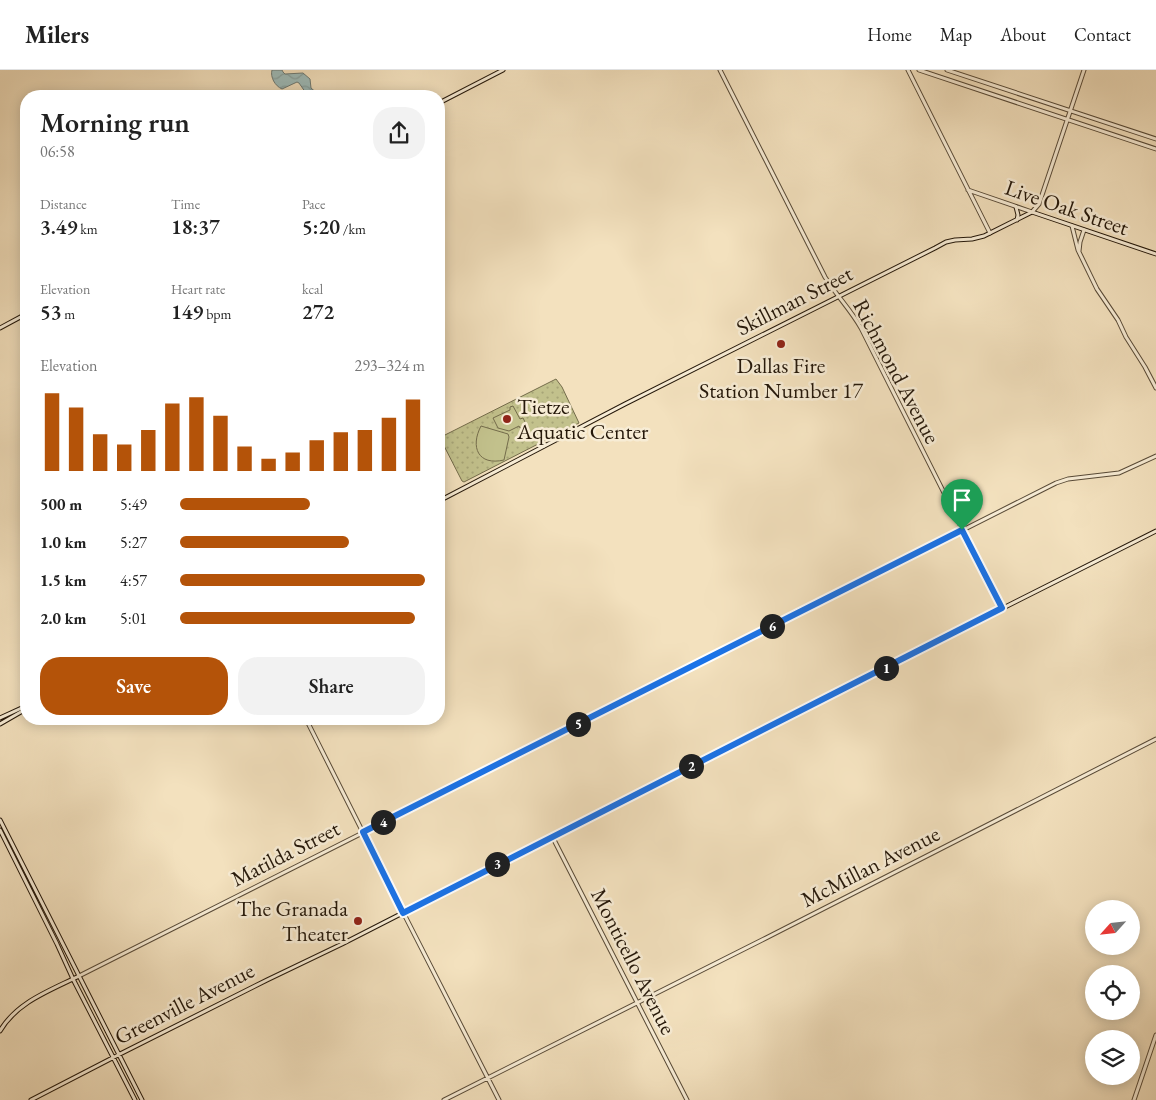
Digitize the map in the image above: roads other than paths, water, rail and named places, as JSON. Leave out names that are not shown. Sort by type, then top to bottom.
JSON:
[{"type":"street","points":[[445,100],[503,70]]},
{"type":"street","name":"Richmond Avenue","points":[[720,70],[825,277],[861,328],[1002,608]]},
{"type":"street","points":[[919,70],[1156,149]]},
{"type":"street","points":[[947,70],[1156,139]]},
{"type":"street","points":[[1032,212],[1039,204],[1084,70]]},
{"type":"street","points":[[910,71],[990,233]]},
{"type":"street","points":[[986,92],[989,84]]},
{"type":"street","points":[[1113,135],[1116,126]]},
{"type":"street","name":"Live Oak Street","points":[[968,190],[1156,254]]},
{"type":"street","points":[[974,202],[976,197],[983,195]]},
{"type":"street","points":[[1016,207],[1017,221]]},
{"type":"street","name":"Skillman Street","points":[[445,498],[630,401],[946,242],[972,240],[1017,221],[1032,212]]},
{"type":"street","points":[[1072,226],[1076,246],[1100,294],[1118,320],[1156,388]]},
{"type":"street","points":[[1080,254],[1079,245],[1084,230]]},
{"type":"street","points":[[0,328],[20,317]]},
{"type":"street","name":"Matilda Street","points":[[0,1031],[14,1013],[26,1003],[72,979],[962,530],[1064,480],[1120,473],[1156,456]]},
{"type":"street","name":"Greenville Avenue","points":[[31,1100],[118,1054],[403,913],[1156,531]]},
{"type":"street","points":[[0,718],[20,710]]},
{"type":"street","points":[[0,724],[20,712]]},
{"type":"street","points":[[309,725],[499,1100]]},
{"type":"street","name":"McMillan Avenue","points":[[444,1100],[1156,739]]},
{"type":"street","points":[[0,820],[142,1100]]},
{"type":"street","points":[[0,830],[53,936],[72,979],[135,1100]]},
{"type":"street","name":"Monticello Avenue","points":[[552,836],[687,1100]]},
{"type":"street","points":[[1134,1100],[1156,1035]]},
{"type":"water","points":[[272,70],[282,70],[285,74],[303,73],[310,79],[311,88],[313,90],[304,90],[297,82],[282,89],[277,86],[272,76]]},
{"type":"place","name":"Dallas Fire Station Number 17","points":[[781,344]]},
{"type":"place","name":"Tietze Aquatic Center","points":[[507,419]]},
{"type":"place","name":"The Granada Theater","points":[[358,921]]}]
